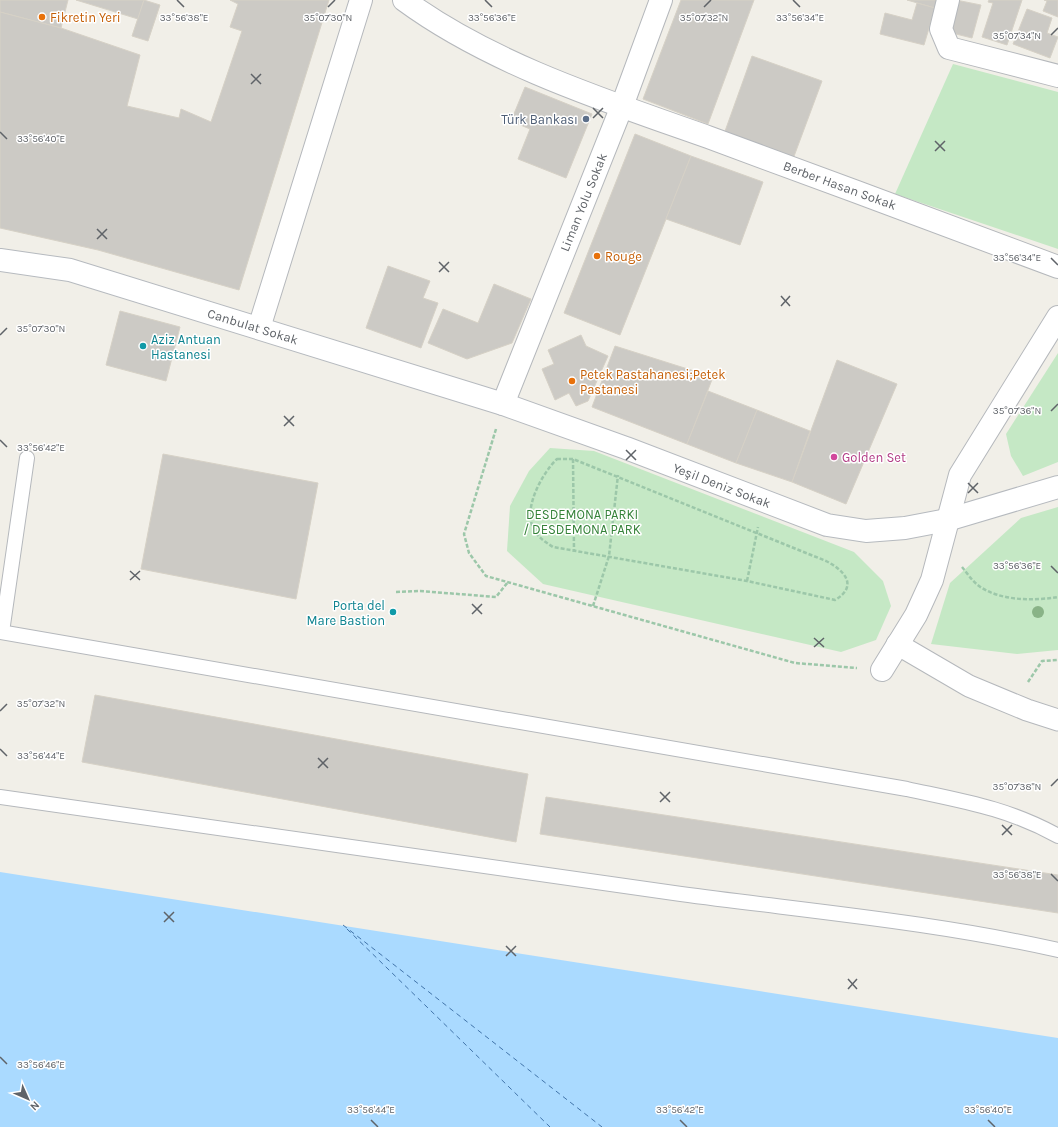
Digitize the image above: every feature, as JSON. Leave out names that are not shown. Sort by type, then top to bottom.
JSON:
[{"type":"street","points":[[259,328],[361,0]]},
{"type":"street","name":"Berber Hasan Sokak","points":[[404,0],[426,16],[513,63],[622,106],[1058,267]]},
{"type":"street","name":"Liman Yolu Sokak","points":[[503,404],[622,106],[661,0]]},
{"type":"street","points":[[948,0],[941,29],[949,48],[1058,76]]},
{"type":"street","name":"Canbulat Sokak","points":[[0,260],[70,270],[503,404]]},
{"type":"street","points":[[882,670],[916,615],[932,580],[960,474],[1058,317]]},
{"type":"street","name":"Yeşil Deniz Sokak","points":[[503,404],[634,451],[827,525],[866,531],[905,528],[947,520],[1058,487]]},
{"type":"street","points":[[897,644],[969,686],[1028,710],[1058,720]]},
{"type":"lane","points":[[27,458],[1,632],[907,789],[995,808],[1033,822],[1058,836]]},
{"type":"lane","points":[[0,797],[683,894],[945,928],[1013,940],[1058,950]]},
{"type":"path","points":[[503,404],[464,534],[469,553],[486,576],[796,663],[882,670]]},
{"type":"path","points":[[557,459],[574,459],[757,532],[840,568],[846,576],[848,586],[843,596],[835,600],[747,581],[553,547],[540,538],[532,526],[530,515],[534,496],[540,482],[551,464],[557,459]]},
{"type":"path","points":[[574,459],[574,550]]},
{"type":"path","points":[[593,606],[610,556],[618,472]]},
{"type":"path","points":[[747,581],[759,525]]},
{"type":"path","points":[[960,564],[979,586],[1011,599],[1044,599],[1058,597]]},
{"type":"path","points":[[396,592],[420,591],[496,597],[508,582]]},
{"type":"green space","points":[[953,64],[1058,92],[1058,249],[895,194]]},
{"type":"green space","points":[[1058,353],[1058,462],[1023,476],[1011,456],[1006,434]]},
{"type":"green space","name":"DESDEMONA PARKI / DESDEMONA PARK","points":[[550,448],[594,451],[854,552],[883,581],[891,606],[876,640],[841,652],[543,584],[507,551],[510,506],[529,471]]},
{"type":"green space","points":[[1058,507],[1058,650],[1017,654],[931,644],[950,583],[1021,518]]},
{"type":"water","points":[[0,872],[1058,1038],[1058,1127],[0,1127]]},
{"type":"building","name":"Fikretin Yeri","points":[[0,0],[68,0],[61,28],[0,12]]},
{"type":"building","points":[[76,0],[144,0],[138,19]]},
{"type":"building","points":[[144,0],[160,5],[148,41],[132,36]]},
{"type":"building","points":[[230,0],[329,0],[239,290],[98,250],[0,228],[0,12],[61,28],[140,55],[127,106],[179,118],[181,109],[211,122],[242,31],[230,27],[238,4]]},
{"type":"building","points":[[681,0],[754,0],[708,124],[643,99]]},
{"type":"building","points":[[907,0],[937,0],[935,8]]},
{"type":"building","points":[[956,0],[981,5],[972,38],[948,32]]},
{"type":"building","points":[[989,0],[1022,0],[1007,45],[982,37],[993,3],[988,2]]},
{"type":"building","points":[[1044,0],[1058,0],[1058,17],[1043,11],[1047,1]]},
{"type":"building","points":[[917,3],[935,8],[924,45],[880,34],[885,13],[912,20]]},
{"type":"building","points":[[1027,9],[1052,18],[1047,33],[1058,37],[1050,58],[1013,44]]},
{"type":"building","points":[[752,56],[822,81],[793,159],[724,134]]},
{"type":"building","points":[[525,87],[592,114],[566,178],[518,159],[530,129],[511,121]]},
{"type":"building","points":[[635,134],[691,156],[620,335],[564,313]]},
{"type":"building","points":[[691,156],[763,182],[740,245],[666,219]]},
{"type":"building","points":[[388,266],[430,281],[423,298],[438,303],[421,348],[366,328]]},
{"type":"building","points":[[494,284],[531,299],[512,343],[467,359],[428,343],[443,309],[478,323]]},
{"type":"building","name":"Aziz Antuan Hastanesi","points":[[120,311],[180,327],[166,381],[106,365]]},
{"type":"building","name":"Petek Pastahanesi;Petek Pastanesi","points":[[581,335],[586,346],[608,356],[588,401],[576,406],[569,393],[555,400],[542,369],[554,364],[548,350]]},
{"type":"building","points":[[615,346],[713,377],[687,444],[592,407]]},
{"type":"building","name":"Golden Set","points":[[837,360],[897,384],[846,504],[792,482]]},
{"type":"building","points":[[708,391],[757,410],[736,463],[687,444]]},
{"type":"building","points":[[757,410],[810,431],[792,482],[736,463]]},
{"type":"building","points":[[163,454],[318,483],[296,599],[141,569]]},
{"type":"building","points":[[95,695],[528,774],[516,842],[82,762]]},
{"type":"building","points":[[546,797],[1058,875],[1058,913],[540,834]]},
{"type":"ferry route","points":[[343,925],[602,1127]]},
{"type":"ferry route","points":[[347,929],[550,1127]]},
{"type":"place","name":"Fikretin Yeri","points":[[42,17]]},
{"type":"place","name":"Türk Bankası","points":[[586,119]]},
{"type":"place","name":"Rouge","points":[[597,256]]},
{"type":"place","name":"Aziz Antuan Hastanesi","points":[[143,346]]},
{"type":"place","name":"Petek Pastahanesi;Petek Pastanesi","points":[[572,381]]},
{"type":"place","name":"Golden Set","points":[[834,457]]},
{"type":"place","name":"Porta del Mare Bastion","points":[[393,612]]}]
